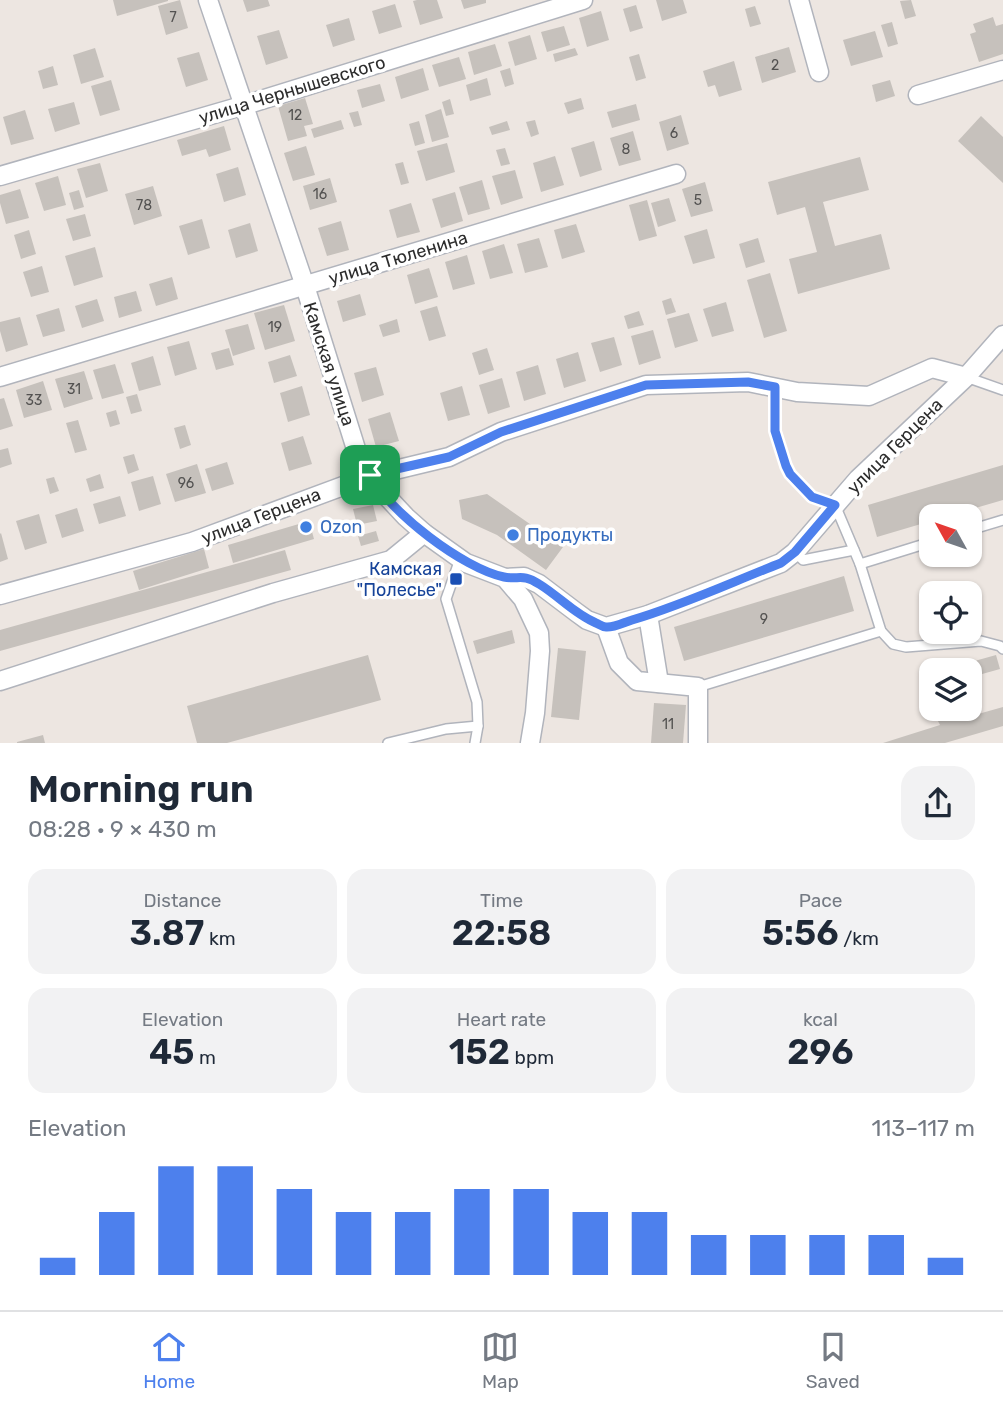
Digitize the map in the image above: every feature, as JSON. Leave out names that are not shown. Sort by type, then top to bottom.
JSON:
[{"type":"street","name":"Камская улица","points":[[208,0],[305,286],[356,449],[375,484],[424,533],[467,563],[505,578]]},
{"type":"street","name":"улица Чернышевского","points":[[0,176],[245,105],[583,0]]},
{"type":"street","points":[[799,0],[819,72]]},
{"type":"street","points":[[918,94],[1003,70]]},
{"type":"street","name":"улица Тюленина","points":[[0,377],[676,174]]},
{"type":"street","name":"улица Герцена","points":[[606,627],[648,615],[781,563],[795,552],[858,479],[966,377],[1003,335]]},
{"type":"street","name":"улица Герцена","points":[[0,595],[192,542],[370,475],[449,457],[501,432],[646,385],[748,382],[797,392],[869,396],[932,368],[966,377]]},
{"type":"street","points":[[0,681],[273,593],[391,560],[424,533]]},
{"type":"street","points":[[505,578],[524,576],[540,584],[587,620],[606,627],[619,663],[637,681],[698,687],[698,743]]},
{"type":"street","points":[[505,578],[523,599],[539,633],[539,664],[530,743]]},
{"type":"street","points":[[648,615],[659,683]]},
{"type":"lane","points":[[966,377],[1003,390]]},
{"type":"lane","points":[[775,387],[775,431],[786,466],[812,497],[835,505],[855,550],[881,631],[893,644],[906,647],[981,641],[1003,649]]},
{"type":"lane","points":[[982,526],[1003,520]]},
{"type":"lane","points":[[860,564],[919,546]]},
{"type":"lane","points":[[795,552],[803,560],[855,550]]},
{"type":"lane","points":[[460,559],[446,599],[477,702],[478,726],[475,743]]},
{"type":"lane","points":[[698,687],[881,631]]},
{"type":"lane","points":[[388,743],[446,729],[478,726]]},
{"type":"building","points":[[113,0],[168,0],[168,1],[117,16]]},
{"type":"building","points":[[180,0],[188,28],[166,35],[158,6]]},
{"type":"building","points":[[243,0],[268,0],[270,6],[247,12]]},
{"type":"building","points":[[437,0],[443,18],[420,25],[413,1]]},
{"type":"building","points":[[461,0],[486,0],[486,3],[464,9]]},
{"type":"building","points":[[656,0],[683,0],[687,13],[662,21]]},
{"type":"building","points":[[911,0],[916,16],[905,19],[900,1]]},
{"type":"building","points":[[395,4],[402,27],[379,34],[372,11]]},
{"type":"building","points":[[636,5],[643,28],[630,32],[623,9]]},
{"type":"building","points":[[755,6],[761,24],[750,27],[745,9]]},
{"type":"building","points":[[601,11],[609,40],[587,47],[579,18]]},
{"type":"building","points":[[993,17],[996,26],[1003,24],[1003,54],[979,62],[970,34],[976,32],[973,24]]},
{"type":"building","points":[[349,18],[355,40],[333,47],[326,25]]},
{"type":"building","points":[[892,22],[898,44],[888,47],[881,25]]},
{"type":"building","points":[[564,26],[570,45],[547,52],[541,32]]},
{"type":"building","points":[[279,30],[288,58],[266,65],[257,36]]},
{"type":"building","points":[[875,31],[883,57],[851,66],[843,40]]},
{"type":"building","points":[[530,35],[537,59],[515,66],[508,42]]},
{"type":"building","points":[[495,44],[502,66],[474,75],[468,52]]},
{"type":"building","points":[[789,47],[796,72],[762,83],[755,57]]},
{"type":"building","points":[[95,48],[104,77],[81,84],[73,55]]},
{"type":"building","points":[[575,48],[578,55],[555,62],[553,54]]},
{"type":"building","points":[[199,52],[208,80],[186,87],[177,58]]},
{"type":"building","points":[[639,54],[646,78],[636,81],[629,57]]},
{"type":"building","points":[[459,57],[466,79],[439,87],[432,65]]},
{"type":"building","points":[[734,61],[742,90],[719,97],[715,85],[708,87],[703,71]]},
{"type":"building","points":[[53,66],[58,85],[43,89],[38,71]]},
{"type":"building","points":[[423,68],[429,90],[401,99],[395,77]]},
{"type":"building","points":[[510,68],[514,84],[505,87],[500,71]]},
{"type":"building","points":[[487,78],[491,95],[470,101],[466,85]]},
{"type":"building","points":[[111,80],[120,110],[100,116],[91,86]]},
{"type":"building","points":[[890,80],[895,96],[876,102],[872,85]]},
{"type":"building","points":[[380,84],[385,101],[362,108],[357,90]]},
{"type":"building","points":[[305,98],[313,124],[304,126],[307,136],[288,141],[278,106]]},
{"type":"building","points":[[581,98],[584,109],[568,114],[564,103]]},
{"type":"building","points":[[450,99],[454,114],[446,116],[442,102]]},
{"type":"building","points":[[74,102],[80,124],[55,132],[48,109]]},
{"type":"building","points":[[636,104],[640,120],[612,128],[607,112]]},
{"type":"building","points":[[441,109],[449,137],[432,142],[425,115]]},
{"type":"building","points":[[25,110],[34,139],[11,145],[3,117]]},
{"type":"building","points":[[358,111],[362,125],[354,127],[349,113]]},
{"type":"building","points":[[681,115],[689,144],[667,151],[659,122]]},
{"type":"building","points":[[981,116],[1003,137],[1003,183],[958,141]]},
{"type":"building","points":[[341,120],[344,129],[314,138],[311,129]]},
{"type":"building","points":[[535,120],[539,134],[531,137],[526,122]]},
{"type":"building","points":[[419,121],[425,143],[415,146],[409,124]]},
{"type":"building","points":[[507,121],[510,130],[492,135],[489,127]]},
{"type":"building","points":[[224,126],[231,150],[209,157],[206,149],[182,156],[177,140]]},
{"type":"building","points":[[633,131],[641,160],[619,166],[610,138]]},
{"type":"building","points":[[594,141],[602,170],[580,177],[571,148]]},
{"type":"building","points":[[447,143],[455,172],[426,181],[417,151]]},
{"type":"building","points":[[306,146],[315,175],[293,181],[284,153]]},
{"type":"building","points":[[505,148],[510,164],[501,166],[496,150]]},
{"type":"building","points":[[555,156],[564,185],[541,192],[533,163]]},
{"type":"building","points":[[860,157],[869,190],[823,202],[835,246],[881,234],[890,269],[798,294],[789,259],[817,252],[805,207],[777,215],[768,182]]},
{"type":"building","points":[[403,162],[409,183],[401,185],[395,164]]},
{"type":"building","points":[[100,163],[108,191],[86,198],[77,169]]},
{"type":"building","points":[[238,167],[246,195],[224,202],[216,174]]},
{"type":"building","points":[[515,170],[523,198],[501,205],[492,176]]},
{"type":"building","points":[[58,176],[66,205],[44,211],[35,183]]},
{"type":"building","points":[[330,178],[337,202],[310,210],[303,186]]},
{"type":"building","points":[[482,180],[490,209],[468,215],[459,187]]},
{"type":"building","points":[[705,182],[713,211],[691,217],[682,189]]},
{"type":"building","points":[[153,186],[162,216],[134,225],[125,194]]},
{"type":"building","points":[[20,189],[29,218],[6,224],[0,195]]},
{"type":"building","points":[[79,190],[84,207],[74,210],[69,193]]},
{"type":"building","points":[[455,192],[463,221],[441,228],[432,199]]},
{"type":"building","points":[[669,198],[676,221],[658,227],[651,203]]},
{"type":"building","points":[[647,200],[657,236],[639,241],[629,205]]},
{"type":"building","points":[[411,203],[420,232],[397,238],[389,210]]},
{"type":"building","points":[[85,214],[91,236],[73,241],[66,219]]},
{"type":"building","points":[[202,219],[210,248],[188,255],[179,226]]},
{"type":"building","points":[[341,221],[349,250],[327,256],[318,228]]},
{"type":"building","points":[[250,223],[258,251],[236,258],[228,230]]},
{"type":"building","points":[[576,224],[585,252],[562,259],[554,230]]},
{"type":"building","points":[[707,229],[715,258],[693,264],[684,236]]},
{"type":"building","points":[[29,230],[36,254],[21,259],[14,235]]},
{"type":"building","points":[[539,238],[548,267],[525,273],[517,244]]},
{"type":"building","points":[[758,238],[765,262],[746,268],[739,244]]},
{"type":"building","points":[[504,244],[513,273],[490,279],[482,251]]},
{"type":"building","points":[[95,247],[103,277],[74,286],[65,256]]},
{"type":"building","points":[[467,255],[475,284],[453,290],[445,262]]},
{"type":"building","points":[[42,266],[49,292],[31,297],[23,272]]},
{"type":"building","points":[[429,268],[438,297],[415,304],[407,275]]},
{"type":"building","points":[[770,273],[787,331],[764,338],[747,280]]},
{"type":"building","points":[[172,277],[178,299],[156,306],[149,284]]},
{"type":"building","points":[[136,291],[142,311],[119,318],[114,297]]},
{"type":"building","points":[[360,294],[366,315],[343,322],[337,301]]},
{"type":"building","points":[[671,298],[676,312],[666,315],[662,301]]},
{"type":"building","points":[[97,299],[104,321],[82,328],[75,306]]},
{"type":"building","points":[[726,302],[734,331],[712,337],[703,309]]},
{"type":"building","points":[[284,305],[295,341],[265,350],[254,313]]},
{"type":"building","points":[[437,306],[446,336],[429,341],[420,311]]},
{"type":"building","points":[[59,308],[65,331],[43,337],[36,315]]},
{"type":"building","points":[[639,311],[644,325],[628,329],[624,316]]},
{"type":"building","points":[[689,313],[698,341],[675,348],[667,319]]},
{"type":"building","points":[[20,317],[28,345],[6,352],[0,322]]},
{"type":"building","points":[[397,319],[400,332],[383,337],[379,325]]},
{"type":"building","points":[[248,324],[255,349],[233,356],[225,330]]},
{"type":"building","points":[[653,330],[661,358],[639,365],[631,336]]},
{"type":"building","points":[[614,337],[622,365],[600,372],[591,343]]},
{"type":"building","points":[[189,341],[197,369],[175,376],[167,347]]},
{"type":"building","points":[[229,348],[234,365],[216,370],[211,353]]},
{"type":"building","points":[[487,348],[494,370],[479,375],[472,353]]},
{"type":"building","points":[[578,352],[586,381],[564,388],[556,359]]},
{"type":"building","points":[[290,355],[297,376],[274,383],[268,362]]},
{"type":"building","points":[[153,356],[161,385],[139,391],[131,363]]},
{"type":"building","points":[[115,364],[124,393],[102,399],[93,370]]},
{"type":"building","points":[[538,365],[546,394],[524,401],[516,372]]},
{"type":"building","points":[[376,367],[384,395],[362,402],[354,373]]},
{"type":"building","points":[[84,371],[93,399],[64,408],[55,379]]},
{"type":"building","points":[[502,378],[510,407],[488,414],[479,385]]},
{"type":"building","points":[[43,381],[52,410],[24,418],[16,390]]},
{"type":"building","points":[[302,386],[310,415],[288,422],[280,393]]},
{"type":"building","points":[[462,386],[470,415],[448,421],[440,393]]},
{"type":"building","points":[[137,394],[142,411],[131,414],[126,397]]},
{"type":"building","points":[[4,398],[13,426],[0,430],[0,399]]},
{"type":"building","points":[[116,410],[120,424],[110,427],[106,413]]},
{"type":"building","points":[[390,412],[399,441],[376,447],[368,419]]},
{"type":"building","points":[[78,420],[87,450],[75,453],[66,423]]},
{"type":"building","points":[[185,425],[191,445],[180,449],[174,428]]},
{"type":"building","points":[[303,436],[312,464],[289,471],[281,443]]},
{"type":"building","points":[[8,448],[12,464],[0,468],[0,450]]},
{"type":"building","points":[[134,454],[139,470],[128,474],[123,457]]},
{"type":"building","points":[[227,462],[234,484],[212,491],[205,469]]},
{"type":"building","points":[[197,464],[206,493],[175,502],[166,474]]},
{"type":"building","points":[[1003,465],[1003,500],[982,506],[982,504],[919,504],[919,525],[877,537],[868,505]]},
{"type":"building","points":[[100,474],[104,488],[90,492],[86,479]]},
{"type":"building","points":[[153,476],[161,504],[139,511],[131,482]]},
{"type":"building","points":[[54,477],[59,491],[50,494],[46,479]]},
{"type":"building","points":[[487,494],[563,547],[546,570],[497,535],[462,519],[459,500]]},
{"type":"building","points":[[120,496],[126,516],[99,524],[93,504]]},
{"type":"building","points":[[373,505],[377,521],[357,525],[353,509]]},
{"type":"building","points":[[77,508],[84,531],[62,538],[55,515]]},
{"type":"building","points":[[39,514],[47,543],[25,550],[16,521]]},
{"type":"building","points":[[309,521],[314,539],[233,563],[228,545]]},
{"type":"building","points":[[376,531],[379,541],[361,546],[358,536]]},
{"type":"building","points":[[0,534],[8,559],[0,562]]},
{"type":"building","points":[[204,549],[209,568],[139,590],[133,571]]},
{"type":"building","points":[[285,550],[291,570],[0,651],[0,630]]},
{"type":"building","points":[[844,576],[854,611],[684,661],[674,627]]},
{"type":"building","points":[[512,630],[515,643],[477,654],[473,641]]},
{"type":"building","points":[[558,648],[586,651],[579,720],[551,717]]},
{"type":"building","points":[[368,655],[381,700],[227,743],[197,743],[187,706]]},
{"type":"building","points":[[996,655],[1000,669],[982,674],[982,659]]},
{"type":"building","points":[[654,703],[686,705],[683,743],[651,743]]},
{"type":"building","points":[[1003,707],[1003,726],[945,743],[883,743],[940,725],[938,721],[982,721],[982,713]]},
{"type":"building","points":[[43,735],[45,743],[17,743],[17,742]]},
{"type":"place","name":"Ozon","points":[[306,527]]},
{"type":"place","name":"Продукты","points":[[513,535]]},
{"type":"place","name":"Камская \"Полесье\"","points":[[456,579]]},
{"type":"route","points":[[748,382],[775,387],[775,431],[790,474],[812,497],[835,505],[795,552],[781,563],[648,615],[606,627],[587,620],[540,584],[524,576],[505,578],[467,563],[405,517],[370,475],[449,457],[501,432],[646,385],[748,382]]}]
